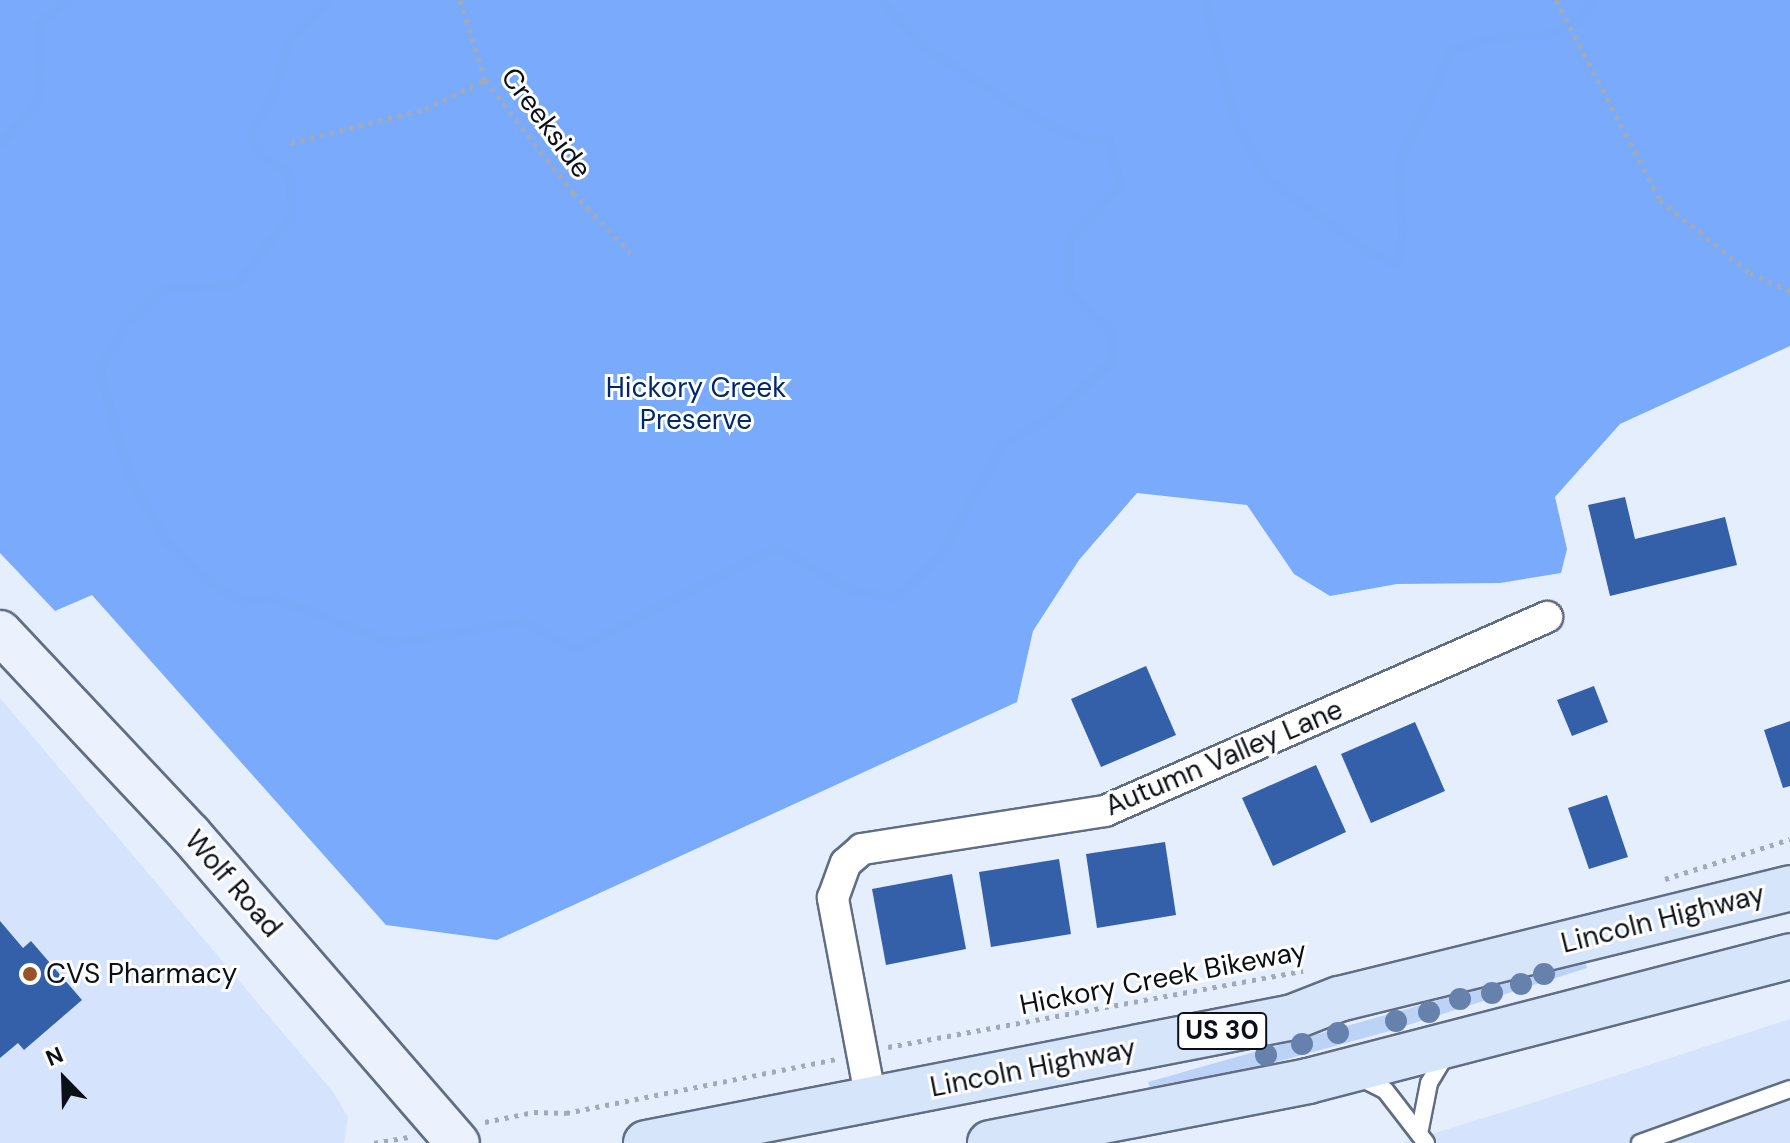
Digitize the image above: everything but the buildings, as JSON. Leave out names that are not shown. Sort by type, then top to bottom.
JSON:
[{"type":"main road","name":"Wolf Road","points":[[0,632],[190,834],[458,1143]]},
{"type":"main road","name":"Lincoln Highway","points":[[646,1143],[1293,1017],[1339,999],[1790,888]]},
{"type":"main road","name":"US 30","points":[[990,1143],[1337,1073],[1454,1040],[1790,956]]},
{"type":"street","name":"Autumn Valley Lane","points":[[871,1100],[833,898],[846,863],[862,849],[882,841],[1105,811],[1547,617]]},
{"type":"lane","points":[[1423,1136],[1429,1083],[1454,1040]]},
{"type":"lane","points":[[1337,1073],[1385,1090],[1423,1136]]},
{"type":"lane","points":[[1640,1143],[1790,1089]]},
{"type":"path","name":"Creekside","points":[[460,0],[485,80],[573,193],[631,253]]},
{"type":"path","points":[[1556,0],[1660,200],[1750,273],[1790,291]]},
{"type":"path","points":[[291,143],[425,109],[485,80]]},
{"type":"path","points":[[1654,882],[1790,839]]},
{"type":"path","name":"Hickory Creek Bikeway","points":[[534,1112],[566,1113],[1318,968]]},
{"type":"shaded area","points":[[0,698],[333,1092],[348,1117],[344,1143],[0,1143]]},
{"type":"shaded area","points":[[1584,959],[1587,968],[1386,1032],[1153,1096],[1148,1082]]},
{"type":"shaded area","points":[[1790,1019],[1790,1143],[1402,1143],[1513,1109]]},
{"type":"green space","name":"Hickory Creek Preserve","points":[[0,0],[1790,0],[1790,346],[1620,424],[1555,497],[1567,549],[1561,573],[1500,583],[1397,584],[1330,596],[1294,574],[1247,505],[1137,493],[1079,560],[1033,631],[1017,702],[497,940],[386,925],[92,595],[55,611],[0,553]]},
{"type":"waterway","points":[[0,144],[38,101],[39,24],[67,0]]},
{"type":"waterway","points":[[328,0],[288,42],[273,95],[249,136],[265,159],[289,171],[292,214],[236,284],[161,289],[127,323],[99,369],[128,474],[165,540],[210,583],[244,602],[273,597],[393,643],[523,621],[575,649],[776,547],[850,590],[896,597],[939,556],[1003,444],[1055,413],[1112,360],[1111,332],[1068,290],[1069,238],[1120,185],[1108,139],[1082,139],[1044,123],[923,47],[881,0]]},
{"type":"waterway","points":[[1205,0],[1235,122],[1268,179],[1366,250],[1397,265],[1402,233],[1399,161],[1451,51],[1494,37],[1547,35],[1579,20],[1593,0]]},
{"type":"place","name":"CVS Pharmacy","points":[[30,974]]}]
